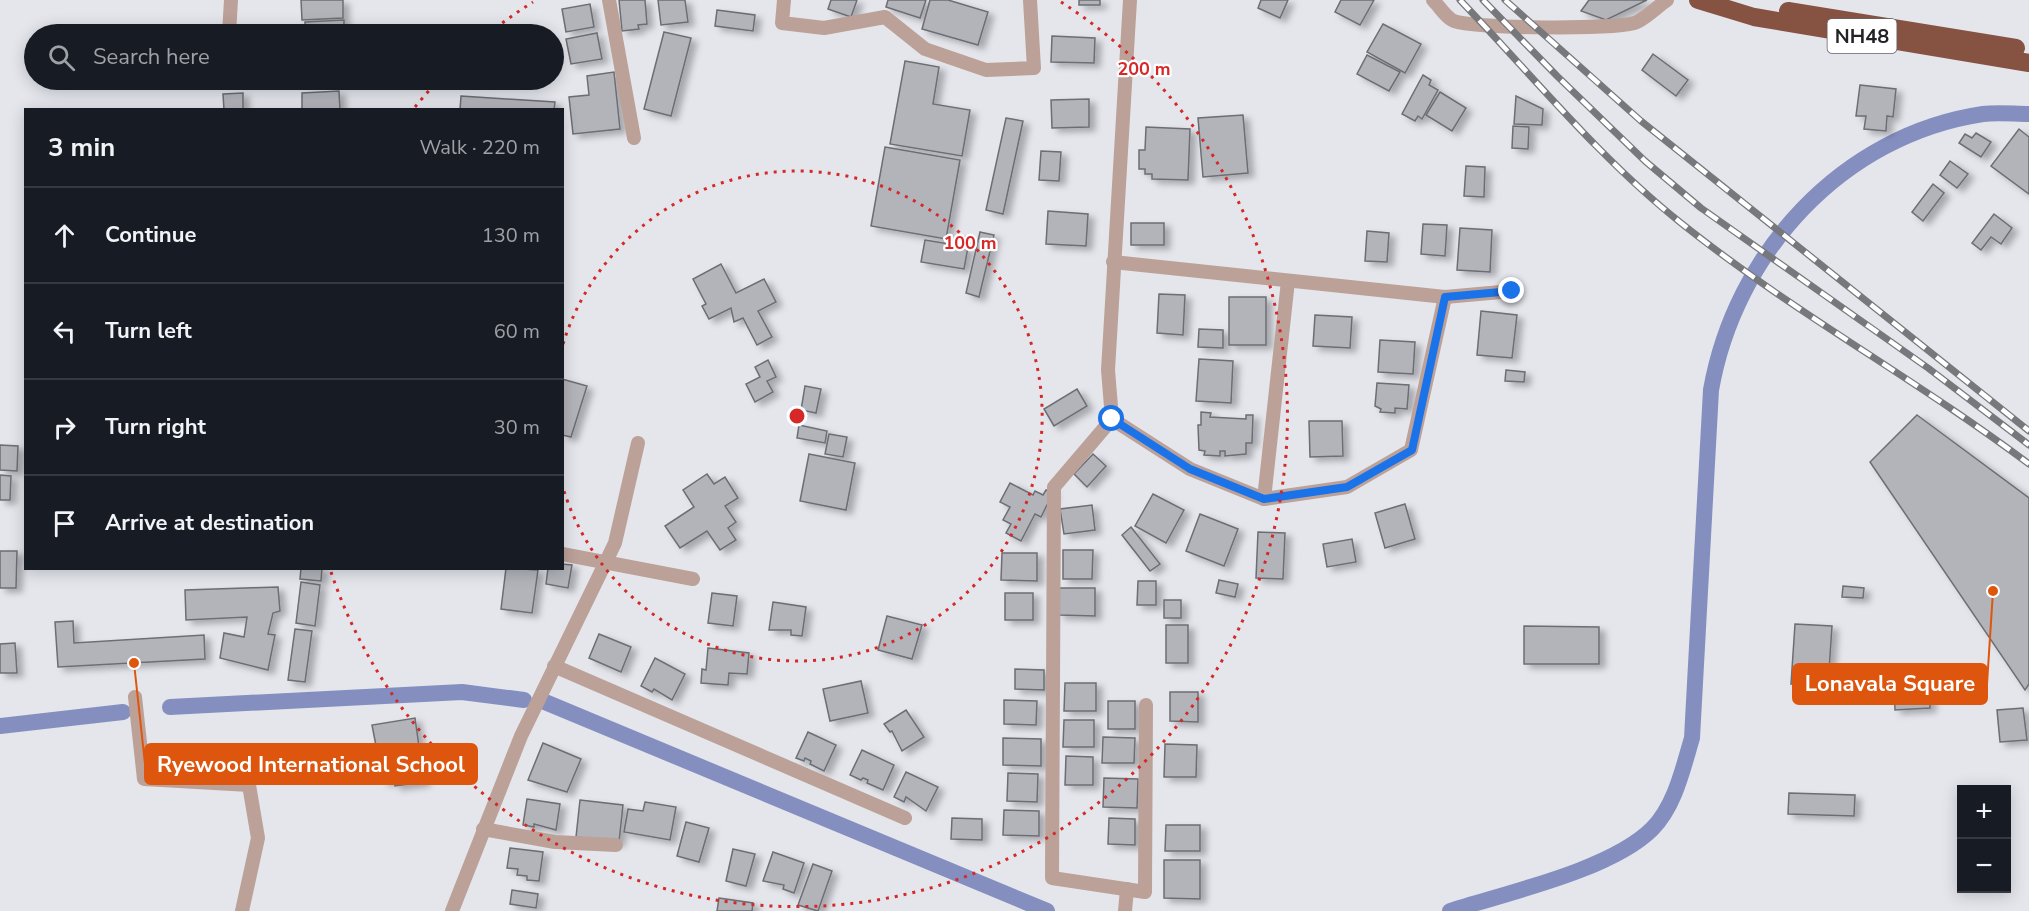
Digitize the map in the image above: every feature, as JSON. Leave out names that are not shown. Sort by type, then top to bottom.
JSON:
[{"type":"highway","name":"NH48","points":[[1698,0],[1754,17],[2029,63]]},
{"type":"highway","name":"NH48","points":[[1740,0],[1756,6],[2029,51]]},
{"type":"street","points":[[230,24],[231,0]]},
{"type":"street","points":[[609,0],[634,138]]},
{"type":"street","points":[[784,0],[782,23],[824,28],[885,17],[925,49],[986,70],[1034,68],[1030,0]]},
{"type":"street","points":[[1130,0],[1108,370],[1112,419],[1054,486],[1052,878],[1145,892],[1146,705]]},
{"type":"street","points":[[1433,0],[1453,21],[1533,27],[1620,27],[1636,23],[1667,0]]},
{"type":"street","points":[[1113,262],[1445,297],[1512,291]]},
{"type":"street","points":[[1264,499],[1288,281]]},
{"type":"street","points":[[1112,419],[1190,469],[1264,499],[1347,487],[1412,450],[1445,297]]},
{"type":"street","points":[[452,911],[521,736],[615,543],[638,443]]},
{"type":"street","points":[[564,554],[693,579]]},
{"type":"street","points":[[554,666],[905,818]]},
{"type":"street","points":[[135,697],[144,779],[249,785],[258,838],[242,911]]},
{"type":"street","points":[[483,829],[555,842],[616,845]]},
{"type":"street","points":[[1125,911],[1127,889]]},
{"type":"building","points":[[301,0],[343,0],[343,18],[302,20]]},
{"type":"building","points":[[619,0],[645,0],[647,24],[638,25],[639,29],[622,31]]},
{"type":"building","points":[[658,0],[685,0],[688,22],[661,25]]},
{"type":"building","points":[[831,0],[857,0],[851,17],[828,9]]},
{"type":"building","points":[[888,0],[926,0],[920,18],[886,7]]},
{"type":"building","points":[[930,0],[948,0],[988,12],[978,45],[922,29]]},
{"type":"building","points":[[1079,0],[1100,0],[1100,5],[1079,5]]},
{"type":"building","points":[[1261,0],[1288,0],[1280,18],[1258,8]]},
{"type":"building","points":[[1341,0],[1374,0],[1360,25],[1335,12]]},
{"type":"building","points":[[1589,0],[1647,0],[1606,20],[1581,11]]},
{"type":"building","points":[[590,4],[594,27],[566,32],[562,9]]},
{"type":"building","points":[[717,10],[755,15],[753,31],[715,26]]},
{"type":"building","points":[[344,20],[344,24],[305,24],[305,22]]},
{"type":"building","points":[[1383,24],[1421,44],[1405,73],[1367,52]]},
{"type":"building","points":[[664,32],[691,38],[671,116],[644,109]]},
{"type":"building","points":[[597,33],[602,59],[571,64],[566,39]]},
{"type":"building","points":[[1052,36],[1095,38],[1094,63],[1051,62]]},
{"type":"building","points":[[1653,54],[1688,80],[1676,96],[1642,70]]},
{"type":"building","points":[[1367,55],[1400,72],[1389,91],[1357,74]]},
{"type":"building","points":[[905,61],[939,67],[933,104],[970,110],[962,156],[890,144]]},
{"type":"building","points":[[614,72],[620,129],[573,134],[569,97],[589,95],[587,76]]},
{"type":"building","points":[[1423,75],[1431,80],[1429,85],[1438,90],[1422,119],[1418,116],[1415,121],[1402,114]]},
{"type":"building","points":[[1860,85],[1896,89],[1893,117],[1887,116],[1886,131],[1864,129],[1866,116],[1856,116]]},
{"type":"building","points":[[339,91],[340,108],[302,108],[302,93]]},
{"type":"building","points":[[1440,92],[1466,108],[1452,131],[1426,115]]},
{"type":"building","points":[[243,93],[243,108],[224,108],[223,94]]},
{"type":"building","points":[[461,96],[555,102],[554,108],[460,108]]},
{"type":"building","points":[[1516,96],[1543,109],[1542,125],[1514,124]]},
{"type":"building","points":[[1089,99],[1089,127],[1052,128],[1051,100]]},
{"type":"building","points":[[1243,115],[1248,173],[1203,177],[1198,118]]},
{"type":"building","points":[[1006,118],[1023,121],[1003,214],[986,210]]},
{"type":"building","points":[[1513,126],[1529,127],[1528,149],[1512,148]]},
{"type":"building","points":[[1146,127],[1190,129],[1188,180],[1152,179],[1152,174],[1145,174],[1145,169],[1139,169],[1139,150],[1145,150]]},
{"type":"building","points":[[2019,129],[2029,137],[2029,194],[1991,166]]},
{"type":"building","points":[[1976,133],[1991,142],[1981,157],[1959,143],[1965,134],[1972,138]]},
{"type":"building","points":[[885,147],[960,160],[946,239],[871,226]]},
{"type":"building","points":[[1041,151],[1061,152],[1059,181],[1039,180]]},
{"type":"building","points":[[1950,161],[1968,174],[1957,188],[1940,175]]},
{"type":"building","points":[[1466,166],[1485,167],[1484,197],[1464,196]]},
{"type":"building","points":[[1933,184],[1944,193],[1923,221],[1912,212]]},
{"type":"building","points":[[1048,211],[1088,214],[1086,246],[1046,244]]},
{"type":"building","points":[[1994,214],[2012,228],[2001,244],[1991,237],[1981,250],[1972,243]]},
{"type":"building","points":[[1131,223],[1164,223],[1164,245],[1131,245]]},
{"type":"building","points":[[1423,224],[1447,225],[1445,256],[1421,254]]},
{"type":"building","points":[[1460,228],[1492,230],[1490,272],[1457,270]]},
{"type":"building","points":[[1367,231],[1389,233],[1387,262],[1365,261]]},
{"type":"building","points":[[980,232],[994,235],[979,297],[966,293]]},
{"type":"building","points":[[925,240],[968,247],[964,269],[921,262]]},
{"type":"building","points":[[721,264],[736,293],[764,279],[776,302],[758,311],[772,337],[757,345],[743,318],[734,322],[731,308],[709,319],[702,306],[706,304],[693,279]]},
{"type":"building","points":[[1159,294],[1185,295],[1183,335],[1157,333]]},
{"type":"building","points":[[1229,297],[1266,297],[1266,345],[1229,345]]},
{"type":"building","points":[[1481,311],[1517,315],[1512,358],[1477,355]]},
{"type":"building","points":[[1315,315],[1352,317],[1350,348],[1313,346]]},
{"type":"building","points":[[1199,329],[1223,330],[1223,348],[1198,347]]},
{"type":"building","points":[[1380,340],[1415,342],[1413,374],[1378,372]]},
{"type":"building","points":[[1199,359],[1233,361],[1231,403],[1196,401]]},
{"type":"building","points":[[768,360],[776,377],[767,381],[773,392],[755,402],[746,384],[760,377],[755,367]]},
{"type":"building","points":[[1506,370],[1525,372],[1524,382],[1505,381]]},
{"type":"building","points":[[564,380],[587,386],[571,437],[564,435]]},
{"type":"building","points":[[1377,383],[1409,385],[1407,409],[1395,408],[1395,413],[1380,412],[1381,409],[1375,406]]},
{"type":"building","points":[[805,386],[821,389],[816,413],[801,410]]},
{"type":"building","points":[[1077,389],[1087,406],[1054,426],[1044,409]]},
{"type":"building","points":[[1201,412],[1211,413],[1210,417],[1246,419],[1246,415],[1253,415],[1252,443],[1246,443],[1246,454],[1225,456],[1225,451],[1220,451],[1220,456],[1204,455],[1205,451],[1199,450],[1198,425],[1201,425]]},
{"type":"building","points":[[1917,415],[2029,498],[2029,684],[2025,690],[1870,462]]},
{"type":"building","points":[[1309,421],[1342,421],[1343,456],[1310,457]]},
{"type":"building","points":[[799,425],[827,431],[825,443],[797,438]]},
{"type":"building","points":[[829,434],[847,437],[843,457],[825,454]]},
{"type":"building","points":[[0,445],[18,446],[17,471],[0,470]]},
{"type":"building","points":[[809,454],[855,463],[846,510],[800,501]]},
{"type":"building","points":[[1093,454],[1106,466],[1087,487],[1074,474]]},
{"type":"building","points":[[707,474],[714,484],[725,477],[738,498],[725,506],[736,522],[728,528],[736,540],[720,550],[707,531],[680,548],[665,526],[694,507],[683,490]]},
{"type":"building","points":[[0,475],[11,476],[10,500],[0,500]]},
{"type":"building","points":[[1010,483],[1033,495],[1035,491],[1043,495],[1046,490],[1053,493],[1041,517],[1035,514],[1021,541],[1006,533],[1011,524],[1003,520],[1010,507],[1000,502]]},
{"type":"building","points":[[1153,494],[1184,510],[1166,543],[1135,526]]},
{"type":"building","points":[[1405,504],[1415,539],[1385,548],[1375,513]]},
{"type":"building","points":[[1092,505],[1095,530],[1064,534],[1060,509]]},
{"type":"building","points":[[1200,514],[1238,529],[1224,566],[1186,551]]},
{"type":"building","points":[[1131,527],[1160,564],[1150,571],[1122,535]]},
{"type":"building","points":[[1258,532],[1285,533],[1283,579],[1256,578]]},
{"type":"building","points":[[1352,539],[1356,562],[1327,567],[1323,544]]},
{"type":"building","points":[[1063,550],[1093,550],[1092,579],[1063,579]]},
{"type":"building","points":[[0,551],[17,551],[16,588],[0,588]]},
{"type":"building","points":[[1002,553],[1037,553],[1037,581],[1001,580]]},
{"type":"building","points":[[564,564],[572,565],[568,588],[546,584],[548,570],[564,570]]},
{"type":"building","points":[[301,570],[322,570],[321,581],[300,579]]},
{"type":"building","points":[[506,570],[538,570],[532,613],[501,609]]},
{"type":"building","points":[[1219,580],[1238,584],[1235,597],[1216,593]]},
{"type":"building","points":[[1138,581],[1156,581],[1156,605],[1137,605]]},
{"type":"building","points":[[301,582],[320,585],[315,626],[296,623]]},
{"type":"building","points":[[1843,586],[1864,588],[1863,598],[1842,597]]},
{"type":"building","points":[[278,587],[280,611],[273,613],[268,634],[275,635],[268,670],[220,658],[224,633],[244,637],[247,617],[186,620],[185,590]]},
{"type":"building","points":[[1059,588],[1095,588],[1095,616],[1059,615]]},
{"type":"building","points":[[712,593],[737,596],[733,626],[708,623]]},
{"type":"building","points":[[1005,593],[1033,593],[1033,620],[1005,620]]},
{"type":"building","points":[[1164,600],[1181,600],[1181,618],[1164,618]]},
{"type":"building","points":[[773,602],[806,607],[802,636],[791,635],[791,630],[769,630]]},
{"type":"building","points":[[887,616],[922,625],[912,659],[878,650]]},
{"type":"building","points":[[73,621],[74,643],[204,635],[205,659],[58,667],[55,622]]},
{"type":"building","points":[[1795,624],[1832,626],[1828,686],[1791,684]]},
{"type":"building","points":[[1166,625],[1188,625],[1188,663],[1166,663]]},
{"type":"building","points":[[1524,626],[1599,627],[1599,664],[1524,664]]},
{"type":"building","points":[[295,629],[312,631],[305,682],[288,680]]},
{"type":"building","points":[[599,634],[631,647],[621,672],[589,658]]},
{"type":"building","points":[[15,643],[17,673],[0,673],[0,644]]},
{"type":"building","points":[[708,648],[749,653],[747,674],[729,673],[728,685],[701,683],[702,669],[706,670]]},
{"type":"building","points":[[655,658],[685,674],[672,700],[654,689],[652,692],[641,686]]},
{"type":"building","points":[[1015,669],[1044,670],[1044,690],[1015,689]]},
{"type":"building","points":[[861,681],[868,713],[830,721],[823,689]]},
{"type":"building","points":[[1929,682],[1930,708],[1895,710],[1894,684]]},
{"type":"building","points":[[1065,683],[1096,683],[1096,711],[1064,711]]},
{"type":"building","points":[[1170,692],[1198,692],[1198,722],[1170,721]]},
{"type":"building","points":[[1004,700],[1037,701],[1036,725],[1004,724]]},
{"type":"building","points":[[1108,701],[1135,701],[1135,729],[1108,729]]},
{"type":"building","points":[[2023,708],[2027,740],[2000,742],[1997,710]]},
{"type":"building","points":[[906,710],[924,737],[902,751],[892,731],[890,732],[884,724]]},
{"type":"building","points":[[415,718],[424,782],[395,786],[394,780],[383,782],[372,725]]},
{"type":"building","points":[[1064,720],[1094,720],[1094,747],[1063,747]]},
{"type":"building","points":[[808,732],[836,745],[824,771],[810,764],[811,761],[805,758],[804,761],[796,758]]},
{"type":"building","points":[[1103,737],[1135,738],[1134,763],[1102,763]]},
{"type":"building","points":[[1003,738],[1041,739],[1041,766],[1003,765]]},
{"type":"building","points":[[543,743],[581,759],[567,792],[528,780]]},
{"type":"building","points":[[1165,744],[1197,745],[1196,777],[1164,777]]},
{"type":"building","points":[[862,750],[894,765],[883,790],[867,783],[868,780],[863,778],[861,780],[850,775]]},
{"type":"building","points":[[1066,756],[1093,757],[1093,785],[1065,785]]},
{"type":"building","points":[[906,772],[938,787],[926,811],[906,797],[904,802],[894,797]]},
{"type":"building","points":[[1008,773],[1038,774],[1037,802],[1007,801]]},
{"type":"building","points":[[1104,778],[1138,779],[1137,808],[1103,807]]},
{"type":"building","points":[[1789,793],[1855,795],[1854,816],[1788,814]]},
{"type":"building","points":[[527,799],[560,804],[556,830],[534,824],[534,827],[523,825]]},
{"type":"building","points":[[580,800],[623,805],[619,842],[576,837]]},
{"type":"building","points":[[645,802],[676,807],[670,840],[624,832],[628,809],[643,811]]},
{"type":"building","points":[[1004,810],[1039,811],[1039,836],[1003,835]]},
{"type":"building","points":[[952,818],[982,819],[982,840],[951,839]]},
{"type":"building","points":[[1109,818],[1135,819],[1135,845],[1108,844]]},
{"type":"building","points":[[686,822],[709,828],[699,862],[677,856]]},
{"type":"building","points":[[1166,825],[1200,825],[1200,851],[1165,851]]},
{"type":"building","points":[[510,848],[543,852],[539,881],[527,880],[527,876],[517,875],[518,869],[507,868]]},
{"type":"building","points":[[733,849],[755,854],[746,886],[726,881]]},
{"type":"building","points":[[773,852],[804,863],[794,893],[783,889],[784,885],[763,881]]},
{"type":"building","points":[[1164,860],[1200,860],[1200,899],[1164,898]]},
{"type":"building","points":[[813,864],[832,871],[818,911],[798,905]]},
{"type":"building","points":[[512,890],[538,894],[536,908],[510,904]]},
{"type":"building","points":[[719,898],[753,903],[752,911],[717,911]]},
{"type":"waterway","points":[[1450,911],[1557,879],[1611,857],[1634,844],[1652,829],[1667,809],[1692,738],[1711,390],[1724,340],[1744,292],[1770,248],[1803,208],[1841,174],[1884,147],[1932,126],[1983,114],[2029,114]]},
{"type":"waterway","points":[[170,707],[462,692],[524,700]]},
{"type":"waterway","points":[[545,702],[1047,911]]},
{"type":"waterway","points":[[0,726],[123,712]]},
{"type":"railway","points":[[1460,0],[1594,144],[1681,223],[1766,286],[2029,464]]},
{"type":"railway","points":[[1483,0],[1645,161],[1701,208],[1928,368],[2029,445]]},
{"type":"railway","points":[[1505,0],[1641,121],[2029,431]]},
{"type":"place","name":"Lonavala Square","points":[[1993,591]]},
{"type":"place","name":"Ryewood International School","points":[[134,663]]},
{"type":"route","points":[[1112,419],[1190,469],[1264,499],[1347,487],[1412,450],[1445,297],[1512,291]]}]
